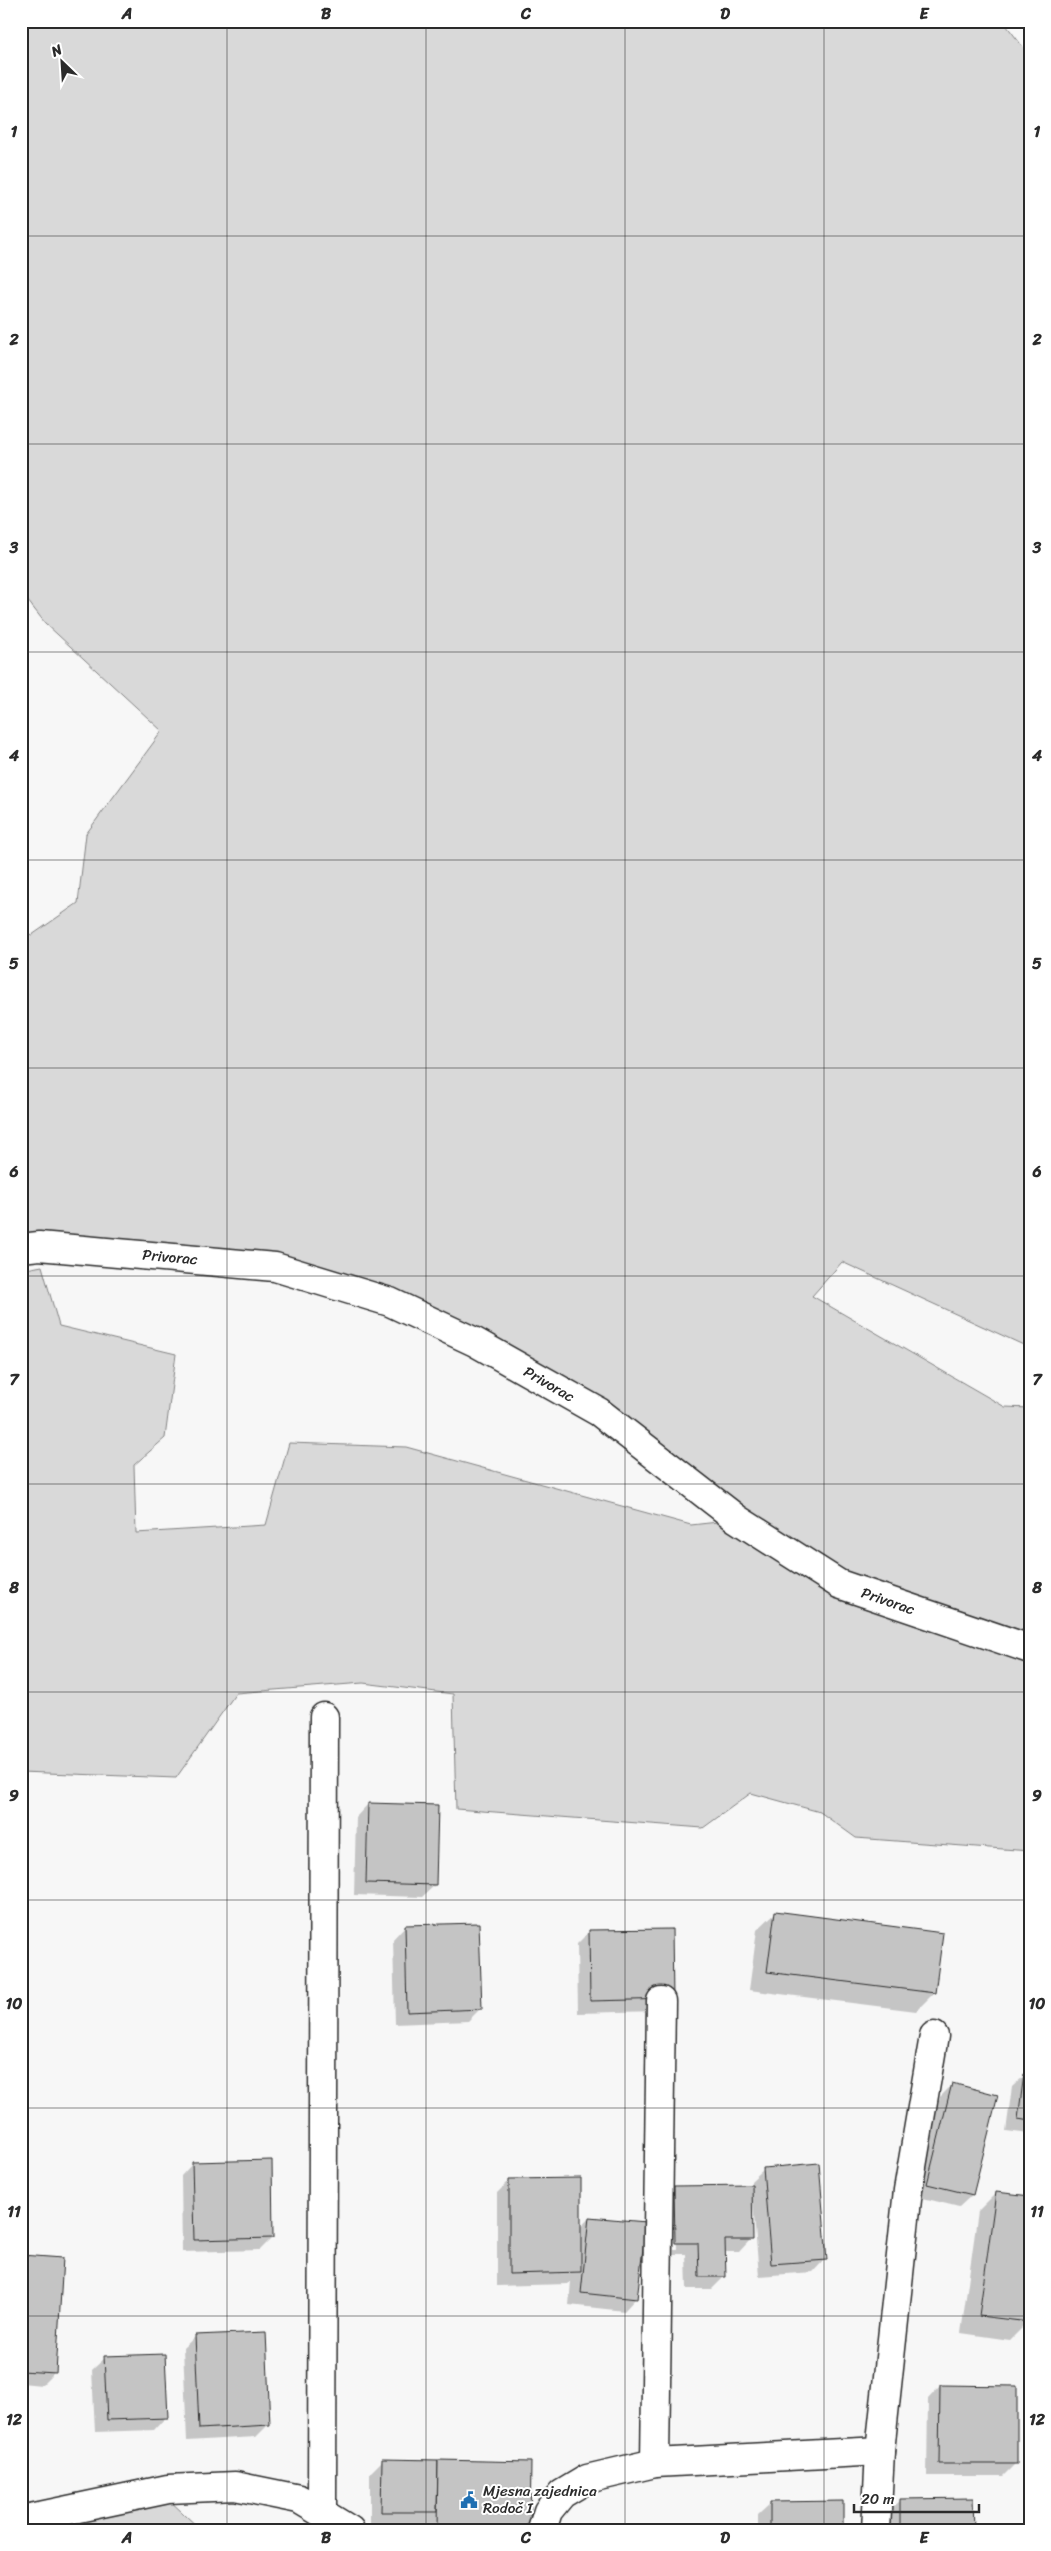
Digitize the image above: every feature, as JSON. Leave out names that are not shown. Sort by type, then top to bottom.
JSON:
[{"type":"street","name":"Privorac","points":[[21,1248],[39,1246],[275,1267],[390,1302],[475,1342],[599,1412],[737,1519],[839,1584],[1030,1649]]},
{"type":"street","points":[[322,2513],[324,1717]]},
{"type":"street","points":[[655,2463],[661,2001]]},
{"type":"street","points":[[876,2530],[880,2451],[908,2190],[934,2036]]},
{"type":"street","points":[[542,2530],[548,2511],[562,2494],[587,2478],[655,2463],[880,2451]]},
{"type":"street","points":[[21,2520],[168,2489],[235,2486],[299,2499],[350,2530]]},
{"type":"shaded area","points":[[21,21],[1003,21],[1030,56],[1030,1348],[842,1262],[812,1296],[1005,1407],[1030,1408],[1030,1851],[856,1838],[820,1812],[751,1793],[703,1828],[456,1809],[453,1694],[363,1683],[236,1693],[176,1778],[21,1772],[21,1270],[42,1266],[59,1326],[176,1354],[165,1438],[134,1465],[136,1533],[266,1525],[289,1443],[406,1447],[691,1525],[736,1520],[475,1342],[275,1267],[21,1248],[21,931],[32,935],[78,903],[86,834],[162,731],[45,623],[21,592]]},
{"type":"shaded area","points":[[167,2498],[201,2530],[44,2530]]},
{"type":"building","points":[[368,1803],[438,1805],[436,1885],[366,1883]]},
{"type":"building","points":[[775,1911],[943,1933],[935,1993],[767,1972]]},
{"type":"building","points":[[479,1923],[482,2009],[407,2012],[405,1925]]},
{"type":"building","points":[[672,1929],[673,1999],[590,2001],[589,1930]]},
{"type":"building","points":[[1024,2074],[1030,2074],[1030,2121],[1018,2119]]},
{"type":"building","points":[[952,2083],[998,2095],[973,2195],[927,2184]]},
{"type":"building","points":[[272,2160],[273,2238],[194,2240],[192,2162]]},
{"type":"building","points":[[819,2163],[827,2260],[771,2264],[763,2168]]},
{"type":"building","points":[[581,2178],[581,2272],[509,2274],[509,2179]]},
{"type":"building","points":[[752,2185],[753,2240],[725,2240],[726,2277],[699,2277],[698,2243],[675,2243],[674,2186]]},
{"type":"building","points":[[996,2192],[1030,2196],[1029,2322],[979,2316]]},
{"type":"building","points":[[589,2217],[646,2222],[637,2299],[581,2293]]},
{"type":"building","points":[[21,2255],[63,2258],[56,2373],[21,2371]]},
{"type":"building","points":[[266,2332],[270,2425],[199,2429],[195,2335]]},
{"type":"building","points":[[165,2354],[168,2418],[107,2420],[104,2356]]},
{"type":"building","points":[[940,2385],[1017,2386],[1017,2464],[939,2464]]},
{"type":"building","points":[[382,2459],[438,2460],[437,2512],[381,2512]]},
{"type":"building","points":[[438,2460],[531,2462],[530,2530],[437,2530]]},
{"type":"building","points":[[973,2498],[974,2530],[900,2530],[900,2499]]},
{"type":"building","points":[[843,2501],[843,2530],[770,2530],[770,2502]]},
{"type":"place","name":"Mjesna zajednica Rodoč I","points":[[469,2500]]}]
